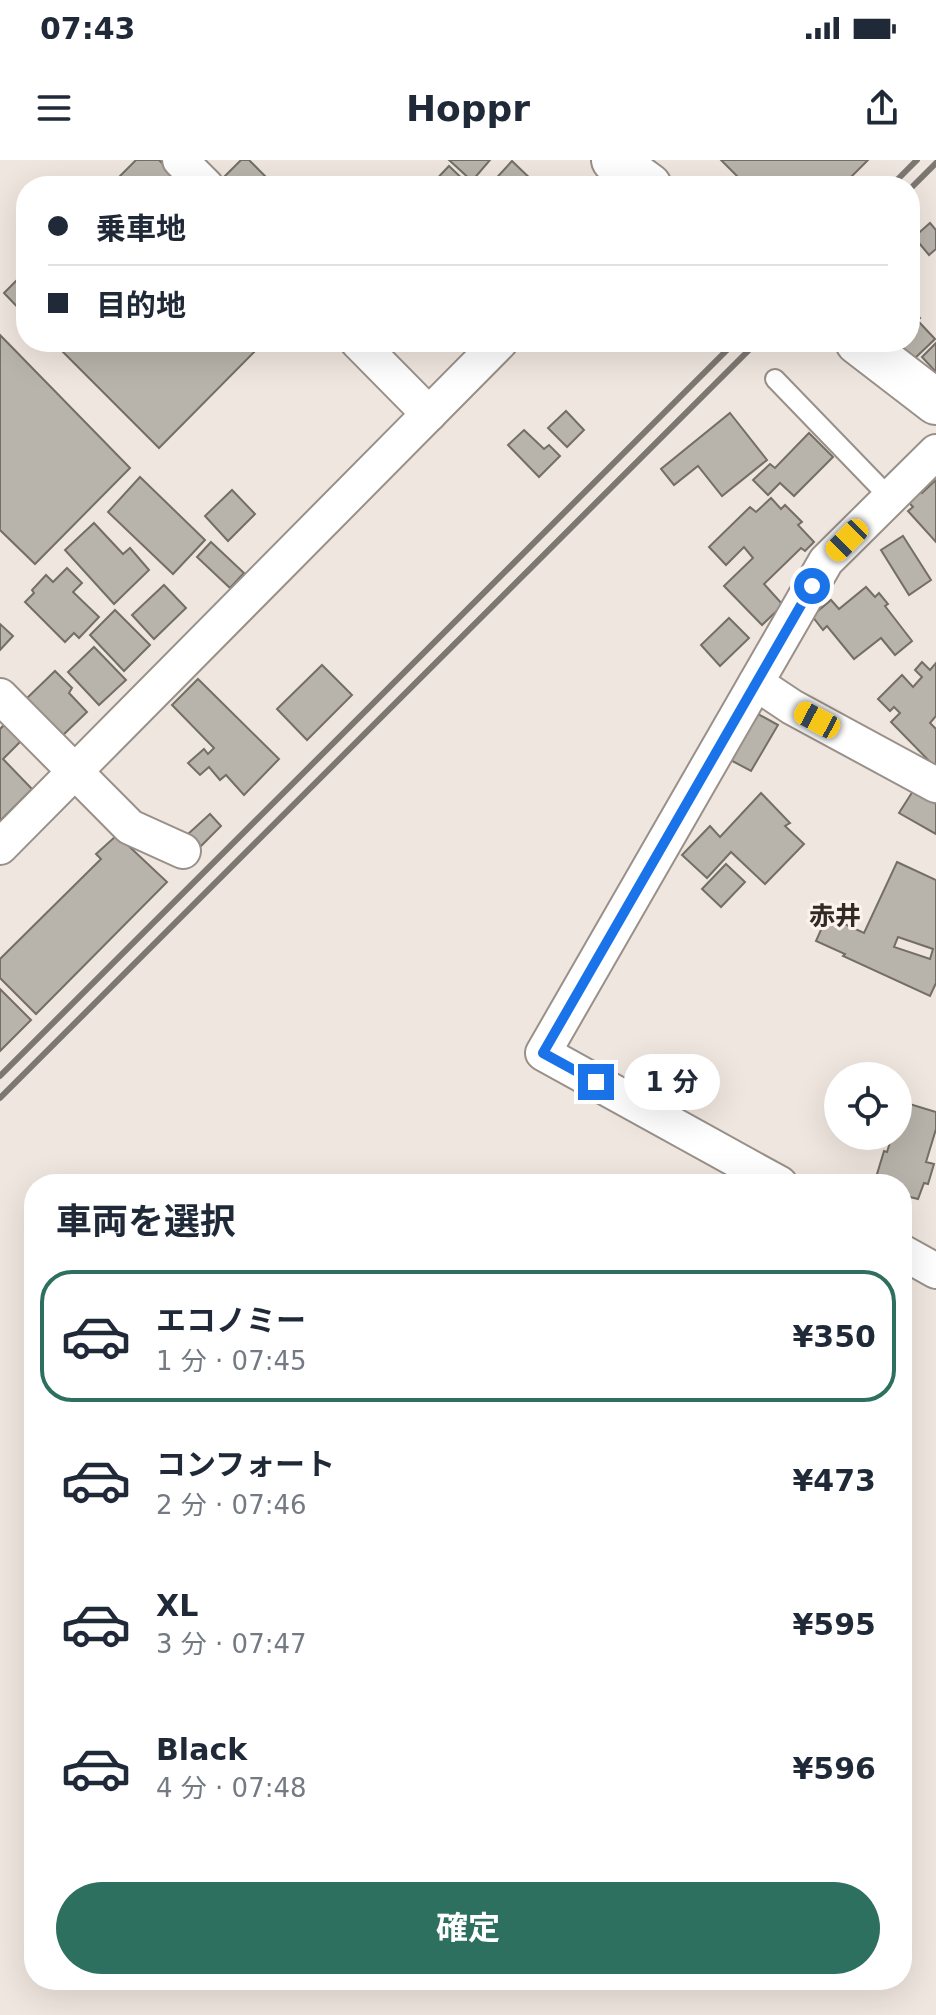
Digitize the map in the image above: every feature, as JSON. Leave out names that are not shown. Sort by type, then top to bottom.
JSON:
[{"type":"street","points":[[180,160],[196,176]]},
{"type":"street","points":[[614,160],[636,176]]},
{"type":"street","points":[[368,352],[429,414]]},
{"type":"street","points":[[0,847],[490,352]]},
{"type":"street","points":[[871,352],[936,402]]},
{"type":"street","points":[[762,1174],[543,1053],[826,561],[936,452]]},
{"type":"street","points":[[756,683],[792,707],[936,785]]},
{"type":"street","points":[[0,696],[130,827],[183,851]]},
{"type":"street","points":[[912,1258],[936,1271]]},
{"type":"lane","points":[[775,379],[890,498]]},
{"type":"building","points":[[136,160],[159,160],[175,176],[120,176]]},
{"type":"building","points":[[241,160],[249,160],[265,176],[225,176]]},
{"type":"building","points":[[449,160],[490,160],[476,176],[467,176]]},
{"type":"building","points":[[721,160],[868,160],[852,176],[737,176]]},
{"type":"building","points":[[512,161],[528,176],[498,176]]},
{"type":"building","points":[[449,166],[460,176],[440,176]]},
{"type":"building","points":[[930,223],[936,230],[936,249],[929,255],[920,244],[920,232]]},
{"type":"building","points":[[16,281],[16,306],[4,293]]},
{"type":"building","points":[[920,323],[935,339],[913,360],[905,352],[920,352]]},
{"type":"building","points":[[0,335],[130,468],[35,564],[0,530]]},
{"type":"building","points":[[936,343],[936,372],[922,357]]},
{"type":"building","points":[[63,352],[254,352],[159,448]]},
{"type":"building","points":[[566,411],[584,430],[567,447],[548,428]]},
{"type":"building","points":[[730,413],[767,460],[722,496],[698,466],[674,485],[661,469]]},
{"type":"building","points":[[524,430],[544,449],[549,445],[560,456],[539,477],[508,445]]},
{"type":"building","points":[[809,433],[833,457],[794,496],[780,483],[768,495],[753,480],[770,464],[775,468]]},
{"type":"building","points":[[140,477],[205,540],[173,574],[108,512]]},
{"type":"building","points":[[936,480],[936,542],[908,511],[913,507],[905,498],[917,487],[922,493]]},
{"type":"building","points":[[232,490],[255,514],[228,541],[205,516]]},
{"type":"building","points":[[771,498],[781,509],[785,505],[802,522],[798,525],[814,542],[805,551],[801,548],[764,584],[783,605],[762,625],[724,586],[753,558],[744,547],[726,565],[709,547],[750,507],[756,512]]},
{"type":"building","points":[[94,523],[123,554],[130,548],[149,570],[114,604],[65,550]]},
{"type":"building","points":[[903,536],[931,580],[909,595],[881,550]]},
{"type":"building","points":[[211,542],[244,573],[230,588],[197,557]]},
{"type":"building","points":[[67,568],[82,583],[73,592],[99,617],[79,638],[74,633],[65,642],[25,602],[46,575],[53,582]]},
{"type":"building","points":[[164,585],[186,608],[154,639],[132,615]]},
{"type":"building","points":[[866,587],[875,597],[879,593],[888,604],[885,606],[912,641],[895,655],[881,638],[854,659],[827,626],[823,630],[812,616],[831,600],[839,609]]},
{"type":"building","points":[[115,610],[150,645],[124,671],[90,635]]},
{"type":"building","points":[[729,618],[749,638],[720,666],[701,645]]},
{"type":"building","points":[[0,624],[13,636],[0,650]]},
{"type":"building","points":[[94,647],[126,680],[99,705],[68,672]]},
{"type":"building","points":[[922,662],[930,670],[936,663],[936,716],[930,723],[936,729],[936,768],[891,722],[900,713],[894,707],[890,711],[878,699],[902,675],[913,687],[922,677],[915,670]]},
{"type":"building","points":[[322,665],[352,695],[307,740],[277,709]]},
{"type":"building","points":[[55,671],[72,688],[69,693],[87,712],[61,737],[25,700]]},
{"type":"building","points":[[198,679],[279,759],[244,795],[226,775],[220,780],[209,767],[200,775],[188,763],[204,749],[208,754],[214,748],[172,705]]},
{"type":"building","points":[[749,709],[778,725],[751,771],[723,756]]},
{"type":"building","points":[[8,721],[24,738],[3,759],[32,789],[0,821],[0,729]]},
{"type":"building","points":[[913,791],[936,804],[936,834],[899,813]]},
{"type":"building","points":[[761,793],[790,823],[785,826],[804,844],[765,884],[731,852],[707,878],[682,855],[710,826],[720,837]]},
{"type":"building","points":[[210,814],[221,826],[200,847],[188,834]]},
{"type":"building","points":[[117,835],[167,882],[36,1014],[0,978],[0,959],[101,859],[96,854]]},
{"type":"building","points":[[897,862],[936,880],[936,983],[930,996],[816,941],[827,916],[864,933]],"holes":[[[898,937],[933,949],[930,959],[894,947]]]},
{"type":"building","points":[[726,864],[745,882],[721,907],[702,889]]},
{"type":"building","points":[[0,989],[31,1020],[0,1051]]},
{"type":"building","points":[[912,1105],[936,1112],[936,1129],[926,1162],[934,1164],[928,1184],[924,1183],[918,1199],[912,1198],[912,1174],[877,1174],[884,1151],[912,1150]]},
{"type":"railway","points":[[901,176],[917,160]]},
{"type":"railway","points":[[920,179],[936,163]]},
{"type":"railway","points":[[0,1076],[725,352]]},
{"type":"railway","points":[[0,1098],[747,352]]},
{"type":"district","name":"赤井","points":[[835,916]]},
{"type":"route","points":[[596,1082],[543,1053],[812,586]]}]
